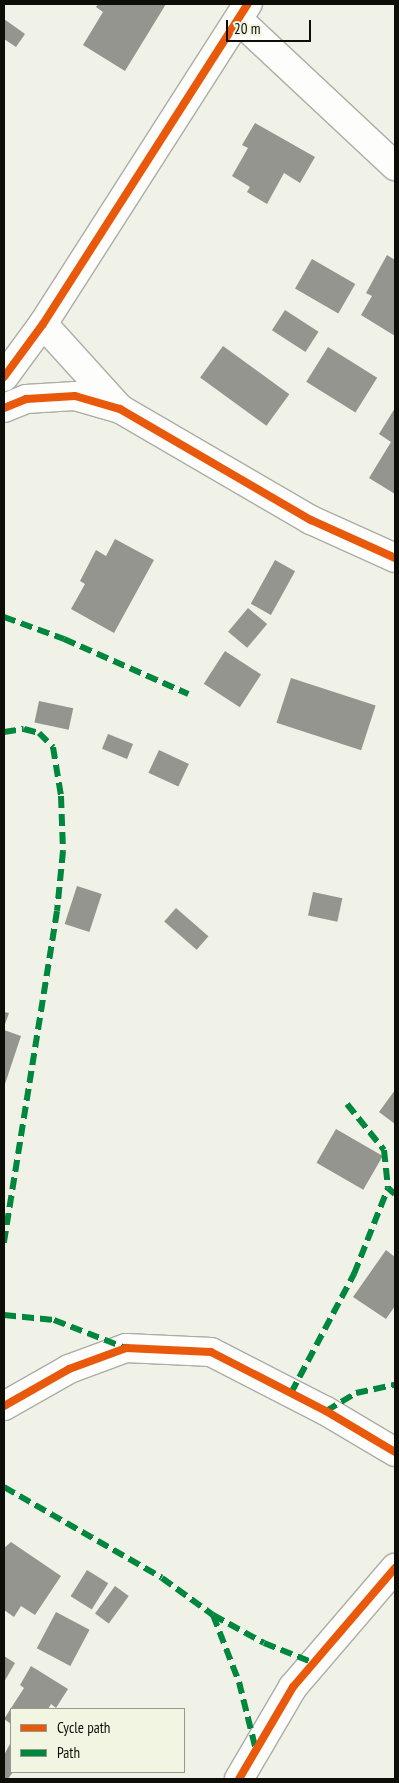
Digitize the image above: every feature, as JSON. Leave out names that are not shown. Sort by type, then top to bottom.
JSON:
[{"type":"street","points":[[4,377],[43,324],[244,12],[395,166]]},
{"type":"street","points":[[43,324],[120,409]]},
{"type":"street","points":[[4,408],[26,399],[75,396],[120,409],[311,520],[395,558]]},
{"type":"street","points":[[4,1406],[68,1369],[126,1348],[211,1352],[326,1411],[395,1452]]},
{"type":"street","points":[[239,1779],[293,1688],[395,1568]]},
{"type":"building","points":[[98,4],[166,4],[125,71],[83,45],[103,12],[96,7]]},
{"type":"building","points":[[4,19],[25,34],[16,47],[4,39]]},
{"type":"building","points":[[255,123],[315,157],[300,183],[284,173],[267,204],[247,192],[250,187],[232,176],[248,148],[242,145]]},
{"type":"building","points":[[387,255],[395,260],[395,336],[361,315],[372,296],[366,293]]},
{"type":"building","points":[[312,259],[355,284],[338,313],[295,288]]},
{"type":"building","points":[[285,310],[319,332],[305,352],[272,330]]},
{"type":"building","points":[[223,346],[289,394],[266,426],[200,378]]},
{"type":"building","points":[[328,347],[377,378],[355,413],[306,382]]},
{"type":"building","points":[[395,408],[395,494],[369,478],[391,442],[379,434]]},
{"type":"building","points":[[115,539],[154,560],[114,633],[71,609],[85,584],[80,581],[96,550],[106,556]]},
{"type":"building","points":[[275,560],[295,571],[271,615],[251,604]]},
{"type":"building","points":[[248,608],[267,624],[247,648],[228,632]]},
{"type":"building","points":[[225,651],[261,674],[240,707],[204,684]]},
{"type":"building","points":[[291,678],[376,706],[361,750],[276,723]]},
{"type":"building","points":[[39,701],[73,708],[69,730],[34,723]]},
{"type":"building","points":[[108,734],[133,744],[127,759],[102,749]]},
{"type":"building","points":[[159,750],[189,764],[178,787],[148,773]]},
{"type":"building","points":[[77,886],[102,894],[89,932],[65,924]]},
{"type":"building","points":[[313,892],[342,898],[337,922],[308,915]]},
{"type":"building","points":[[176,908],[208,936],[197,950],[164,922]]},
{"type":"building","points":[[4,1012],[9,1013],[4,1027]]},
{"type":"building","points":[[4,1030],[21,1036],[4,1087]]},
{"type":"building","points":[[395,1090],[395,1124],[379,1112]]},
{"type":"building","points":[[336,1129],[383,1156],[363,1190],[316,1163]]},
{"type":"building","points":[[386,1250],[395,1257],[395,1306],[386,1319],[353,1297]]},
{"type":"building","points":[[11,1542],[61,1576],[35,1615],[21,1606],[14,1617],[4,1610],[4,1548]]},
{"type":"building","points":[[87,1570],[108,1583],[92,1610],[71,1596]]},
{"type":"building","points":[[115,1586],[129,1596],[109,1623],[95,1614]]},
{"type":"building","points":[[56,1612],[90,1630],[70,1666],[37,1648]]},
{"type":"building","points":[[4,1656],[15,1663],[4,1682]]},
{"type":"building","points":[[31,1666],[68,1689],[56,1708],[51,1704],[49,1708],[11,1708],[24,1688],[20,1685]]},
{"type":"building","points":[[10,1710],[10,1723],[4,1719]]},
{"type":"building","points":[[10,1744],[10,1773],[12,1773],[8,1779],[4,1779],[4,1755]]},
{"type":"marked path","points":[[4,617],[64,639],[188,694]]},
{"type":"marked path","points":[[4,732],[24,729],[39,733],[53,747],[61,796],[63,851],[57,911],[4,1243]]},
{"type":"marked path","points":[[347,1104],[384,1150],[388,1188],[395,1194]]},
{"type":"marked path","points":[[291,1393],[354,1274],[388,1188]]},
{"type":"marked path","points":[[4,1315],[54,1320],[126,1348]]},
{"type":"marked path","points":[[326,1411],[356,1393],[395,1385]]},
{"type":"marked path","points":[[4,1487],[162,1578],[213,1615],[264,1643],[314,1663]]},
{"type":"marked path","points":[[213,1615],[239,1682],[256,1750]]},
{"type":"cycle path","points":[[4,377],[43,324],[248,4]]},
{"type":"cycle path","points":[[4,408],[26,399],[75,396],[120,409],[311,520],[395,558]]},
{"type":"cycle path","points":[[4,1406],[69,1369],[126,1348],[211,1352],[326,1411],[395,1452]]},
{"type":"cycle path","points":[[239,1779],[293,1687],[395,1568]]}]
